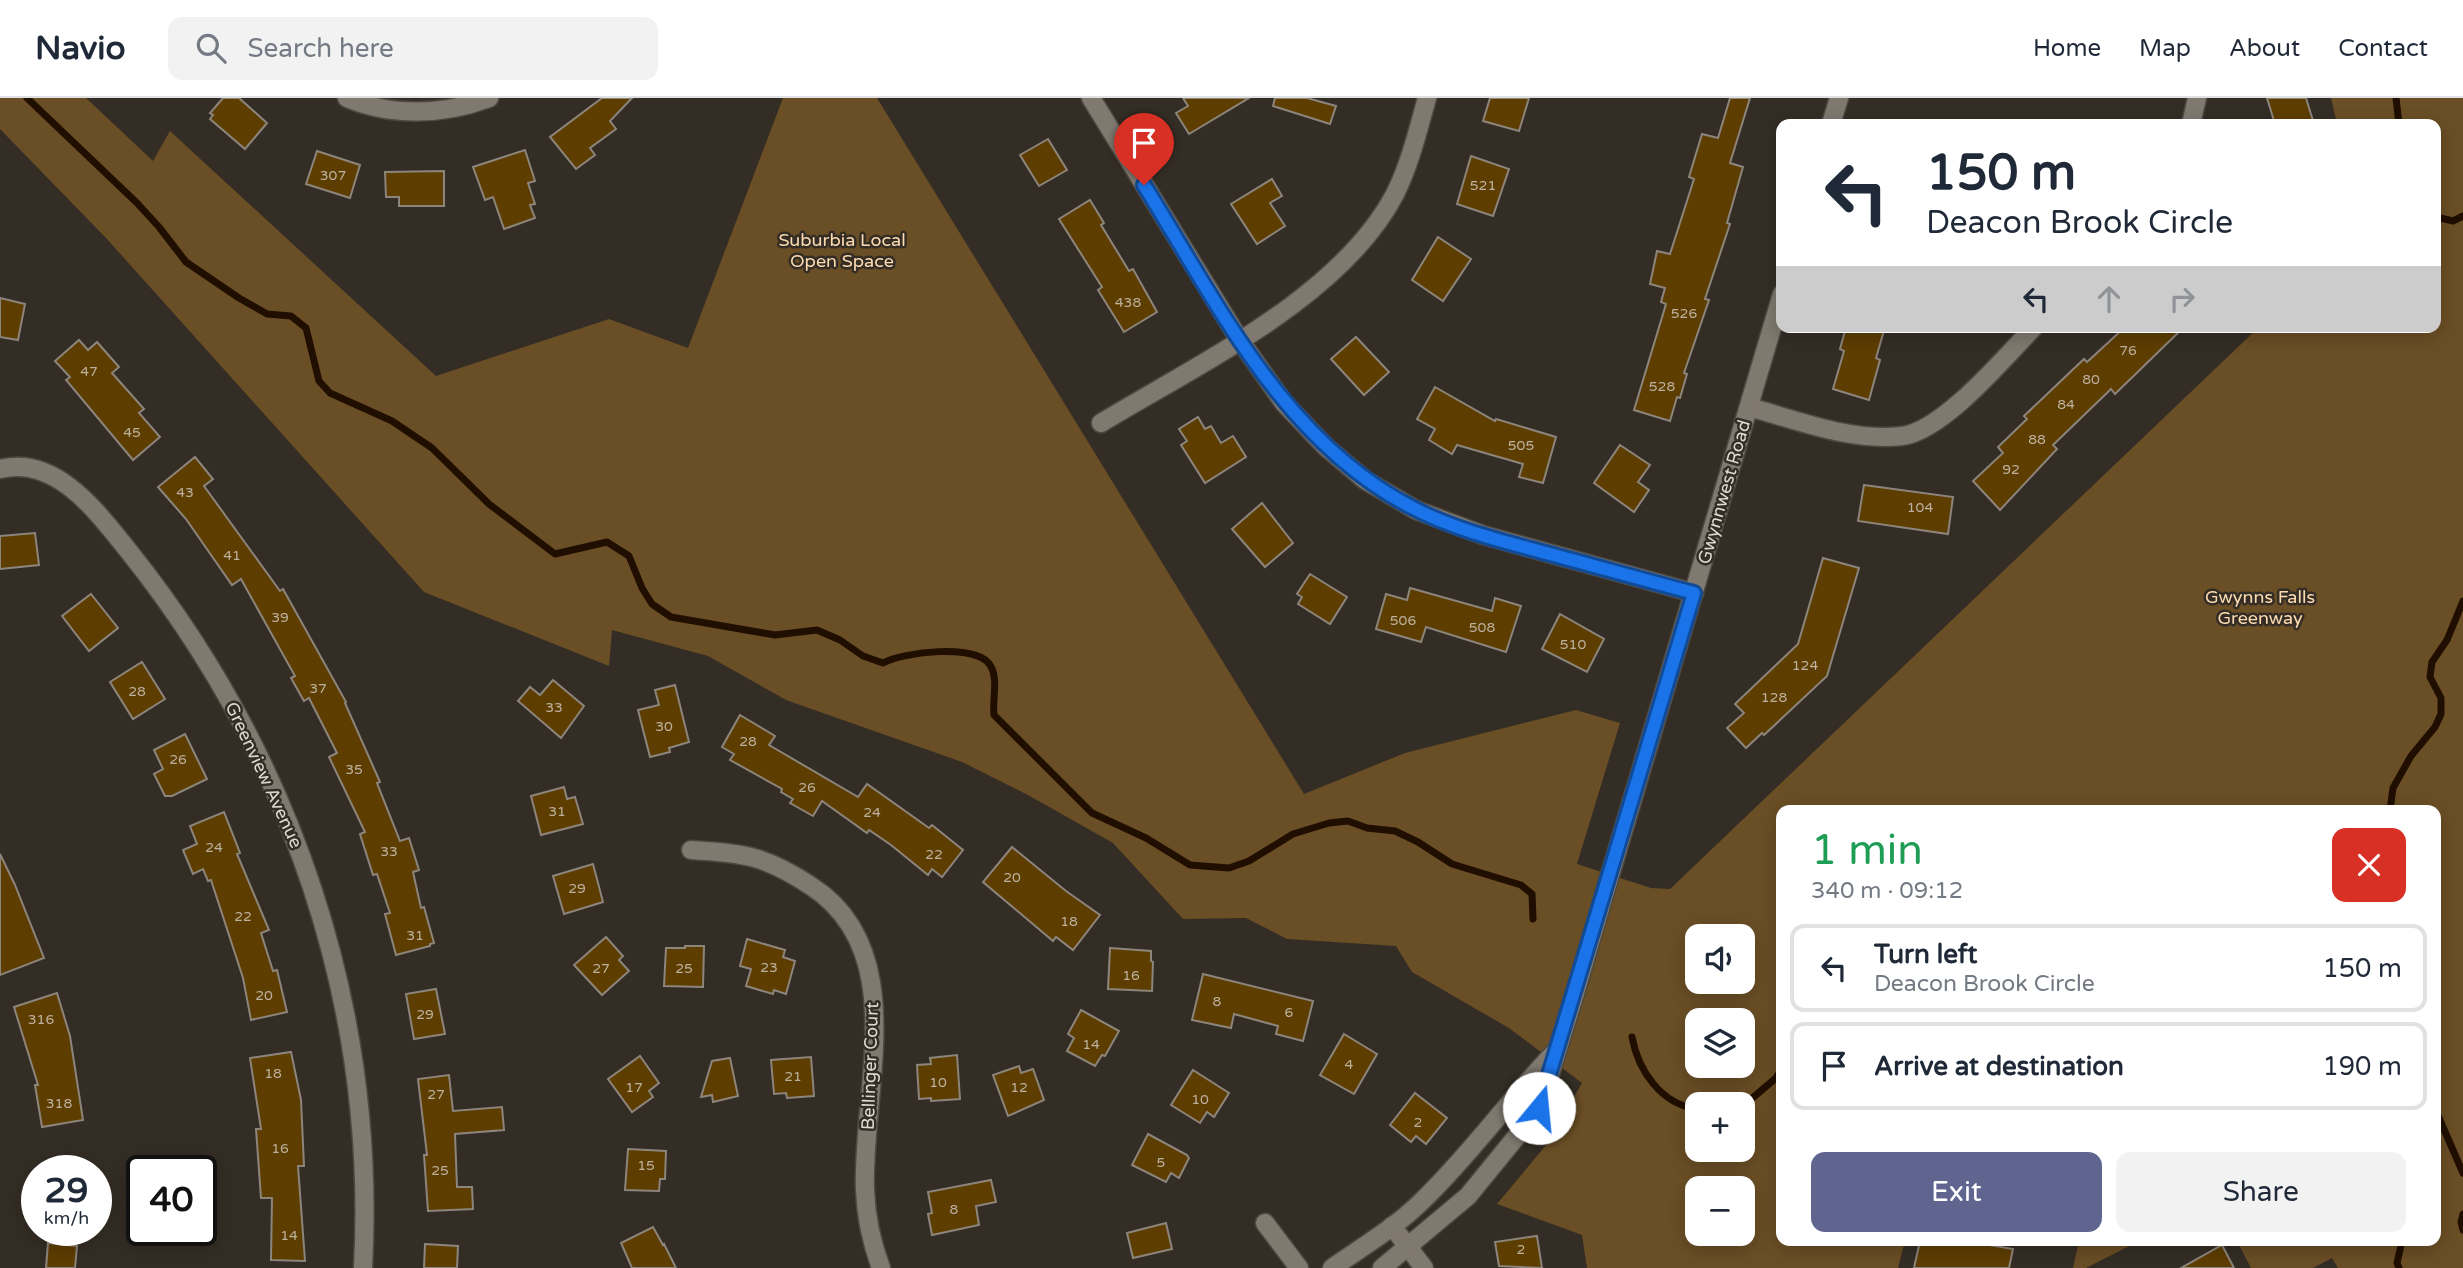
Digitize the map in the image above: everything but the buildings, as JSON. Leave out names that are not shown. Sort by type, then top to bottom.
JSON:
[{"type":"street","points":[[347,98],[389,110],[427,113],[466,107],[489,98]]},
{"type":"street","points":[[1091,98],[1239,339],[1284,403],[1326,447],[1365,480],[1416,510],[1483,535],[1694,593]]},
{"type":"street","points":[[1101,423],[1311,293],[1346,260],[1375,226],[1396,193],[1427,98]]},
{"type":"street","points":[[1833,119],[1839,98]]},
{"type":"street","points":[[2192,119],[2197,98]]},
{"type":"street","name":"Gwynnwest Road","points":[[1382,1268],[1468,1196],[1539,1108],[1776,315]]},
{"type":"street","points":[[1749,407],[1829,429],[1904,436],[1927,426],[1951,410],[2028,333]]},
{"type":"street","name":"Greenview Avenue","points":[[0,469],[34,470],[65,483],[91,504],[148,575],[196,642],[248,733],[286,813],[316,895],[340,986],[354,1063],[362,1147],[363,1268]]},
{"type":"street","name":"Bellinger Court","points":[[691,850],[741,853],[777,865],[801,879],[822,893],[840,911],[855,931],[865,953],[874,1001],[865,1190],[874,1249],[881,1268]]},
{"type":"street","name":"Gwynnwest Road","points":[[1332,1268],[1420,1203],[1472,1149],[1514,1095],[1556,1051]]},
{"type":"street","points":[[1265,1223],[1299,1268]]},
{"type":"street","points":[[1392,1226],[1424,1268]]},
{"type":"green space","name":"Gwynns Falls Greenway","points":[[0,98],[86,98],[153,161],[170,131],[436,376],[609,319],[688,348],[783,98],[877,98],[1304,794],[1405,753],[1576,710],[1620,723],[1577,864],[1651,888],[1670,889],[2253,333],[2441,333],[2441,119],[2336,119],[2331,98],[2463,98],[2463,1268],[2338,1268],[2332,1258],[2313,1268],[2251,1268],[2240,1246],[2441,1246],[2441,805],[1776,805],[1776,1246],[1904,1246],[1898,1268],[1587,1268],[1582,1235],[1497,1204],[1547,1144],[1582,1083],[1509,1028],[1412,972],[1396,946],[1287,939],[1246,918],[1183,919],[1113,843],[1028,795],[962,762],[786,700],[708,656],[612,630],[609,666],[424,592],[106,238],[0,129]]},
{"type":"green space","points":[[2078,1246],[2129,1246],[2086,1268],[2073,1268]]},
{"type":"waterway","points":[[27,98],[137,203],[186,262],[267,314],[291,316],[306,328],[319,381],[330,393],[392,421],[432,448],[489,504],[555,554],[607,542],[629,556],[642,588],[652,604],[671,617],[775,635],[817,630],[840,640],[863,656],[883,663],[906,656],[939,652],[970,654],[982,658],[993,671],[994,715],[1092,813],[1146,838],[1190,865],[1229,868],[1249,861],[1293,834],[1329,823],[1348,821],[1367,828],[1395,831],[1452,864],[1521,885],[1532,894],[1533,919]]},
{"type":"waterway","points":[[2396,98],[2398,119]]},
{"type":"waterway","points":[[2441,218],[2453,221],[2463,216]]},
{"type":"waterway","points":[[2391,805],[2393,788],[2411,756],[2435,727],[2441,714],[2441,698],[2430,677],[2432,662],[2447,640],[2463,601]]},
{"type":"waterway","points":[[1632,1037],[1640,1062],[1653,1084],[1673,1101],[1685,1106]]},
{"type":"waterway","points":[[1755,1096],[1776,1078]]},
{"type":"waterway","points":[[2441,1122],[2463,1173]]},
{"type":"waterway","points":[[2463,1214],[2463,1230]]},
{"type":"waterway","points":[[2399,1268],[2397,1263],[2401,1246]]},
{"type":"route","points":[[1144,185],[1239,339],[1284,403],[1326,447],[1365,480],[1416,510],[1483,535],[1694,593],[1539,1108]]},
{"type":"park label","name":"Suburbia Local Open Space","points":[[842,250]]}]
